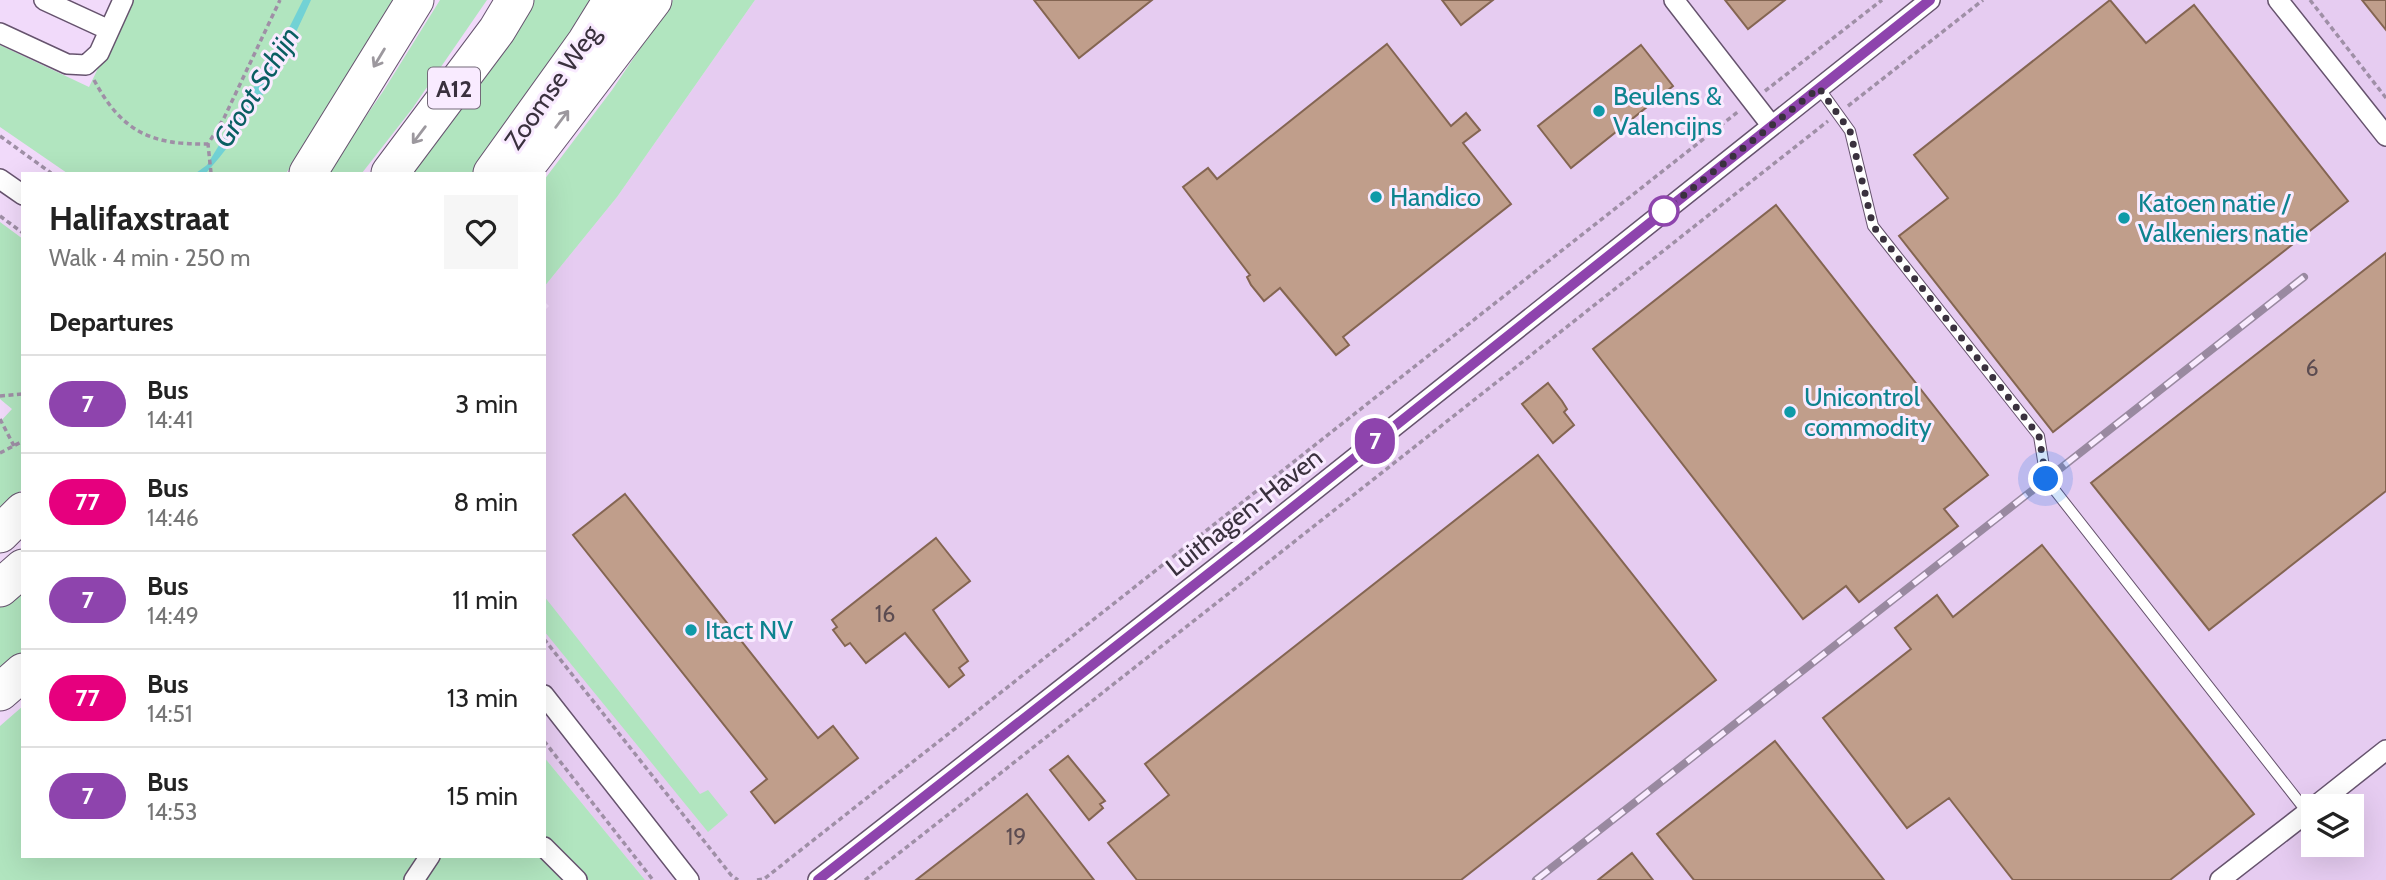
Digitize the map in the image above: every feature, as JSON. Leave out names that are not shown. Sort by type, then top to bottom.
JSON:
[{"type":"highway","points":[[309,172],[415,0]]},
{"type":"highway","name":"A12","points":[[391,172],[497,30],[515,0]]},
{"type":"highway","name":"Zoomse Weg","points":[[493,172],[586,42],[612,0]]},
{"type":"highway","points":[[522,172],[653,0]]},
{"type":"highway","points":[[0,534],[21,513]]},
{"type":"highway","points":[[0,588],[21,570]]},
{"type":"highway","points":[[0,692],[21,674]]},
{"type":"street","points":[[44,0],[109,30]]},
{"type":"street","points":[[0,33],[67,64],[86,65],[99,53],[123,0]]},
{"type":"street","points":[[1674,0],[1771,125]]},
{"type":"street","name":"Luithagen-Haven","points":[[818,880],[1258,535],[1930,0]]},
{"type":"street","points":[[2278,0],[2386,136]]},
{"type":"street","points":[[0,179],[21,194]]},
{"type":"street","points":[[546,698],[689,880]]},
{"type":"street","points":[[2329,794],[2386,750]]},
{"type":"street","points":[[2220,880],[2301,816]]},
{"type":"street","points":[[546,849],[577,880]]},
{"type":"street","points":[[414,880],[429,858]]},
{"type":"lane","points":[[1819,88],[1850,131],[1873,226],[2039,436],[2046,479],[2301,796]]},
{"type":"path","points":[[211,172],[208,144],[224,118],[280,0]]},
{"type":"path","points":[[757,880],[765,879],[1882,0]]},
{"type":"path","points":[[865,880],[1983,0]]},
{"type":"path","points":[[2309,0],[2386,98]]},
{"type":"path","points":[[86,65],[110,106],[134,131],[162,141],[208,144]]},
{"type":"path","points":[[0,136],[50,172]]},
{"type":"path","points":[[0,216],[21,232]]},
{"type":"path","points":[[0,396],[21,394]]},
{"type":"path","points":[[0,419],[14,446]]},
{"type":"path","points":[[0,453],[21,442]]},
{"type":"path","points":[[546,642],[731,875],[738,880]]},
{"type":"path","points":[[546,744],[653,880]]},
{"type":"shaded area","points":[[131,0],[398,0],[312,139],[287,172],[66,172],[0,127],[0,45],[89,87]]},
{"type":"shaded area","points":[[440,0],[487,0],[412,109],[363,172],[328,172],[384,90]]},
{"type":"shaded area","points":[[532,0],[596,0],[476,172],[408,172]]},
{"type":"shaded area","points":[[673,0],[755,0],[617,197],[546,285],[546,177],[612,90]]},
{"type":"shaded area","points":[[755,0],[2386,0],[2386,880],[645,880],[546,759],[546,309],[549,306],[546,303],[546,285],[617,197]]},
{"type":"shaded area","points":[[0,222],[21,238],[21,490],[0,512],[0,422],[12,409],[0,399]]},
{"type":"shaded area","points":[[21,582],[21,656],[0,674],[0,599]]},
{"type":"shaded area","points":[[546,599],[700,794],[708,790],[728,815],[708,832],[546,633]]},
{"type":"shaded area","points":[[21,708],[21,858],[546,858],[546,759],[645,880],[0,880],[0,726]]},
{"type":"water","name":"Groot Schijn","points":[[303,0],[311,0],[278,68],[251,113],[207,172],[197,172],[207,165],[286,34]]},
{"type":"building","points":[[1034,0],[1152,0],[1079,58]]},
{"type":"building","points":[[1442,0],[1493,0],[1461,25]]},
{"type":"building","points":[[1725,0],[1785,0],[1748,29]]},
{"type":"building","name":"Katoen natie / Valkeniers natie","points":[[2110,0],[2146,43],[2194,5],[2348,201],[2053,432],[1899,236],[1948,198],[1914,155]]},
{"type":"building","points":[[2362,0],[2386,0],[2386,30]]},
{"type":"building","name":"Handico","points":[[1387,44],[1451,126],[1466,113],[1480,130],[1463,143],[1511,204],[1343,337],[1349,345],[1336,355],[1280,288],[1264,301],[1251,285],[1247,277],[1250,275],[1183,187],[1208,168],[1217,179]]},
{"type":"building","name":"Beulens & Valencijns","points":[[1641,45],[1673,86],[1571,168],[1538,126]]},
{"type":"building","name":"Unicontrol commodity","points":[[1776,205],[1988,475],[1944,509],[1958,526],[1859,602],[1846,586],[1803,619],[1593,349]]},
{"type":"building","points":[[2386,253],[2386,491],[2209,630],[2091,483]]},
{"type":"building","points":[[1548,383],[1567,409],[1564,412],[1574,425],[1553,443],[1522,404]]},
{"type":"building","points":[[1538,455],[1716,680],[1461,880],[1137,880],[1108,843],[1169,795],[1145,764]]},
{"type":"building","name":"Itact NV","points":[[625,494],[818,738],[833,726],[858,758],[775,823],[751,792],[767,779],[573,535]]},
{"type":"building","points":[[936,538],[970,581],[933,610],[968,661],[959,668],[964,675],[949,687],[905,633],[866,663],[850,643],[845,646],[833,630],[837,627],[832,620]]},
{"type":"building","points":[[2042,545],[2254,814],[2170,880],[2013,880],[1949,798],[1907,828],[1823,718],[1911,649],[1895,628],[1937,595],[1953,617]]},
{"type":"building","points":[[1775,741],[1884,880],[1694,880],[1657,834]]},
{"type":"building","points":[[1068,756],[1105,801],[1100,804],[1103,808],[1089,820],[1050,770]]},
{"type":"building","points":[[1027,794],[1094,880],[916,880]]},
{"type":"building","points":[[1632,853],[1653,880],[1598,880]]},
{"type":"railway","points":[[1536,880],[2304,277]]},
{"type":"bus line","name":"7","points":[[818,880],[1258,535],[1930,0]]},
{"type":"place","name":"Beulens & Valencijns","points":[[1599,111]]},
{"type":"place","name":"Handico","points":[[1376,197]]},
{"type":"place","name":"Katoen natie / Valkeniers natie","points":[[2124,218]]},
{"type":"place","name":"Unicontrol commodity","points":[[1790,412]]},
{"type":"place","name":"Itact NV","points":[[691,630]]},
{"type":"route","points":[[1664,211],[1819,88],[1850,131],[1873,226],[2039,436],[2046,479]]}]
